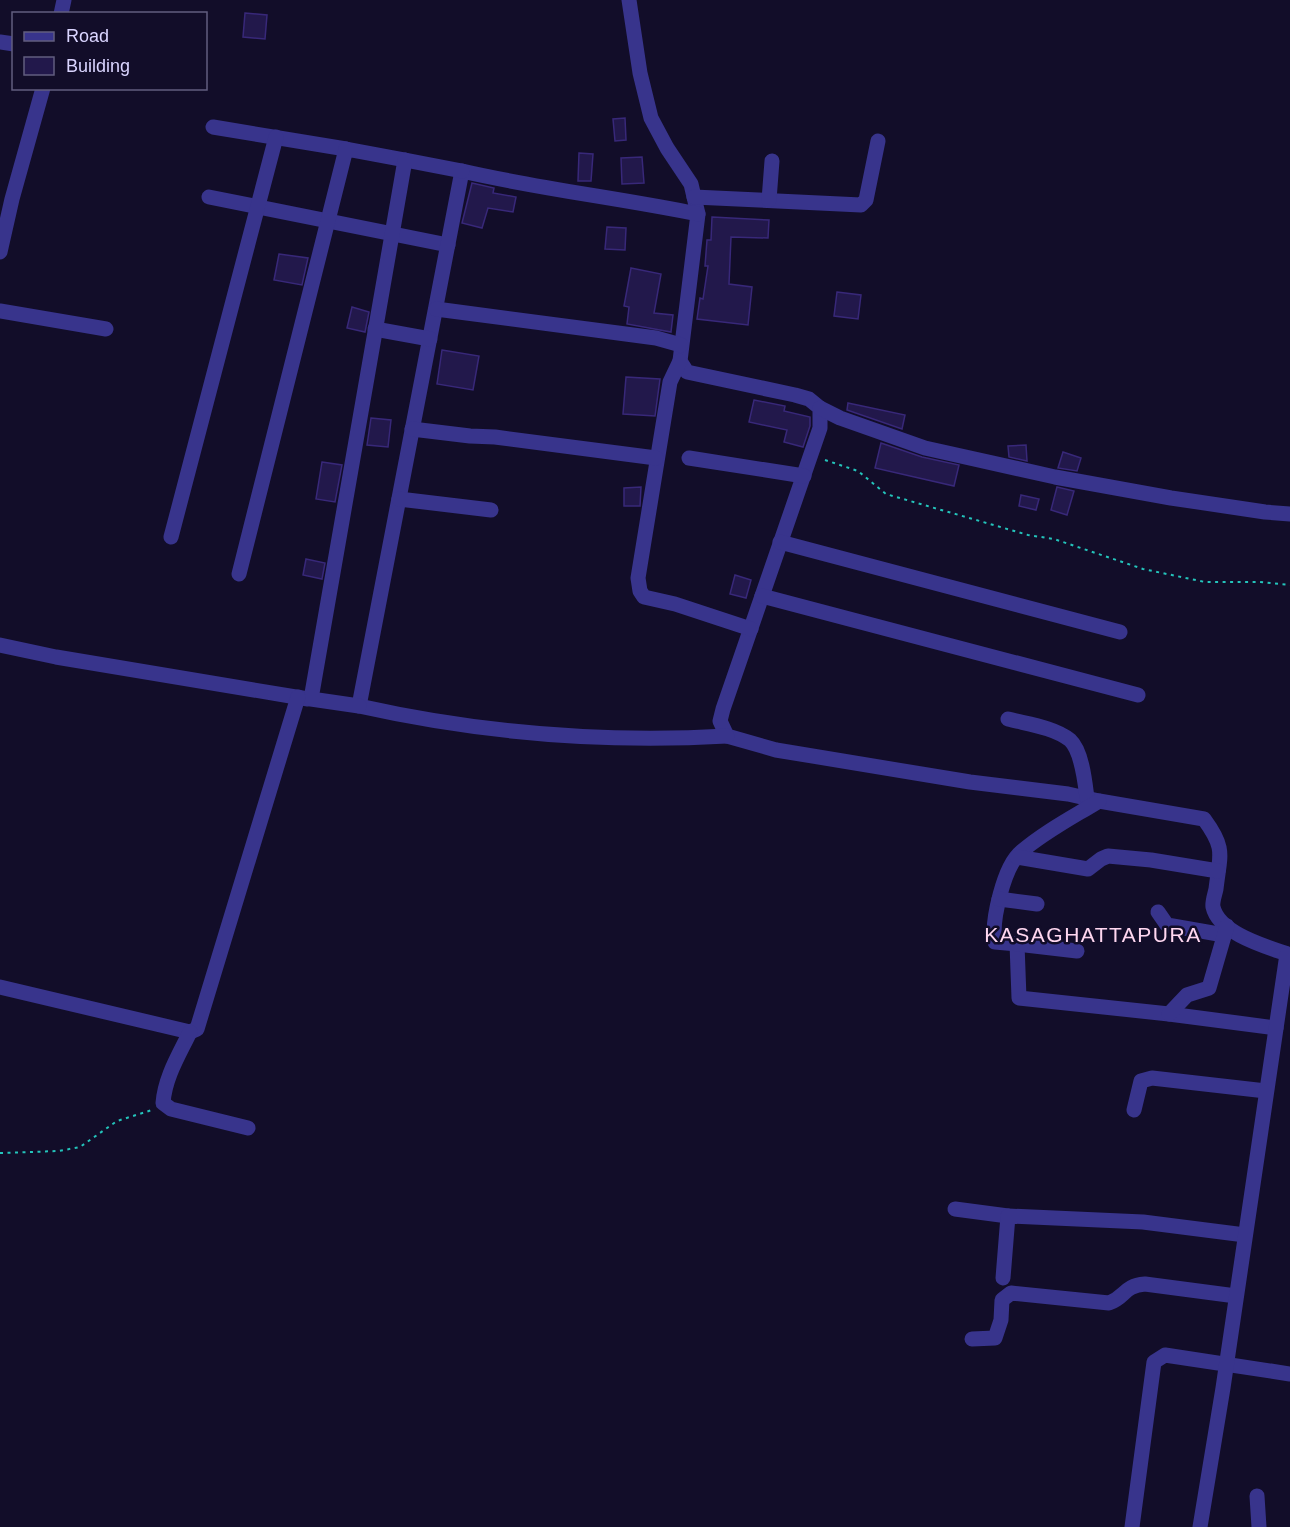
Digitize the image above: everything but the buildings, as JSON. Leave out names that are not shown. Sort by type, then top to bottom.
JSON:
[{"type":"street","points":[[629,0],[640,73],[651,118],[667,148],[691,184],[698,214],[680,361],[670,382],[656,458],[638,578],[640,591],[644,597],[675,604],[751,629]]},
{"type":"street","points":[[0,252],[12,199],[42,90]]},
{"type":"street","points":[[213,126],[405,160],[517,184],[645,203],[698,214]]},
{"type":"street","points":[[171,537],[276,137]]},
{"type":"street","points":[[694,197],[861,205],[866,200],[878,141]]},
{"type":"street","points":[[239,574],[346,149]]},
{"type":"street","points":[[0,987],[190,1032],[197,1029],[304,698],[405,160]]},
{"type":"street","points":[[769,200],[772,161]]},
{"type":"street","points":[[359,706],[462,171]]},
{"type":"street","points":[[209,197],[448,245]]},
{"type":"street","points":[[436,309],[656,338],[681,345]]},
{"type":"street","points":[[0,311],[106,329]]},
{"type":"street","points":[[375,329],[430,339]]},
{"type":"street","points":[[680,361],[687,372],[809,399],[820,408],[840,418],[925,448],[1055,477],[1171,498],[1265,513],[1290,514]]},
{"type":"street","points":[[727,736],[720,721],[820,428],[820,408]]},
{"type":"street","points":[[412,429],[470,436],[495,436],[656,458]]},
{"type":"street","points":[[689,458],[804,476]]},
{"type":"street","points":[[399,499],[491,510]]},
{"type":"street","points":[[780,542],[1120,632]]},
{"type":"street","points":[[762,596],[1138,695]]},
{"type":"street","points":[[0,645],[56,657],[359,706],[402,716],[552,736],[677,739],[727,736],[776,750],[1204,819],[1219,841],[1220,853],[1213,907],[1226,930],[1209,988],[1187,995],[1169,1014]]},
{"type":"street","points":[[1008,719],[1056,733],[1070,741],[1076,748],[1093,800]]},
{"type":"street","points":[[1077,951],[995,942],[993,932],[999,899],[1006,878],[1019,853],[1093,800]]},
{"type":"street","points":[[1017,857],[1088,869],[1108,856],[1151,860],[1218,871]]},
{"type":"street","points":[[999,899],[1037,904]]},
{"type":"street","points":[[1158,912],[1167,925],[1226,930],[1251,942],[1288,954],[1227,1364],[1200,1527]]},
{"type":"street","points":[[1017,944],[1019,998],[1276,1028]]},
{"type":"street","points":[[190,1032],[174,1062],[163,1100],[165,1106],[248,1128]]},
{"type":"street","points":[[1134,1110],[1141,1081],[1145,1079],[1266,1091]]},
{"type":"street","points":[[955,1209],[1008,1216],[1143,1222],[1245,1235]]},
{"type":"street","points":[[1003,1278],[1008,1216]]},
{"type":"street","points":[[972,1339],[994,1338],[1001,1320],[1002,1300],[1011,1293],[1108,1303],[1117,1300],[1132,1285],[1145,1284],[1236,1296]]},
{"type":"street","points":[[1132,1527],[1154,1362],[1159,1357],[1165,1355],[1290,1374]]},
{"type":"street","points":[[1257,1496],[1259,1527]]},
{"type":"path","points":[[811,455],[858,471],[886,494],[1028,535],[1053,539],[1143,569],[1205,582],[1260,582],[1290,585]]},
{"type":"path","points":[[0,1153],[59,1151],[80,1147],[117,1121],[165,1106]]},
{"type":"district","name":"KASAGHATTAPURA","points":[[1093,935]]}]
